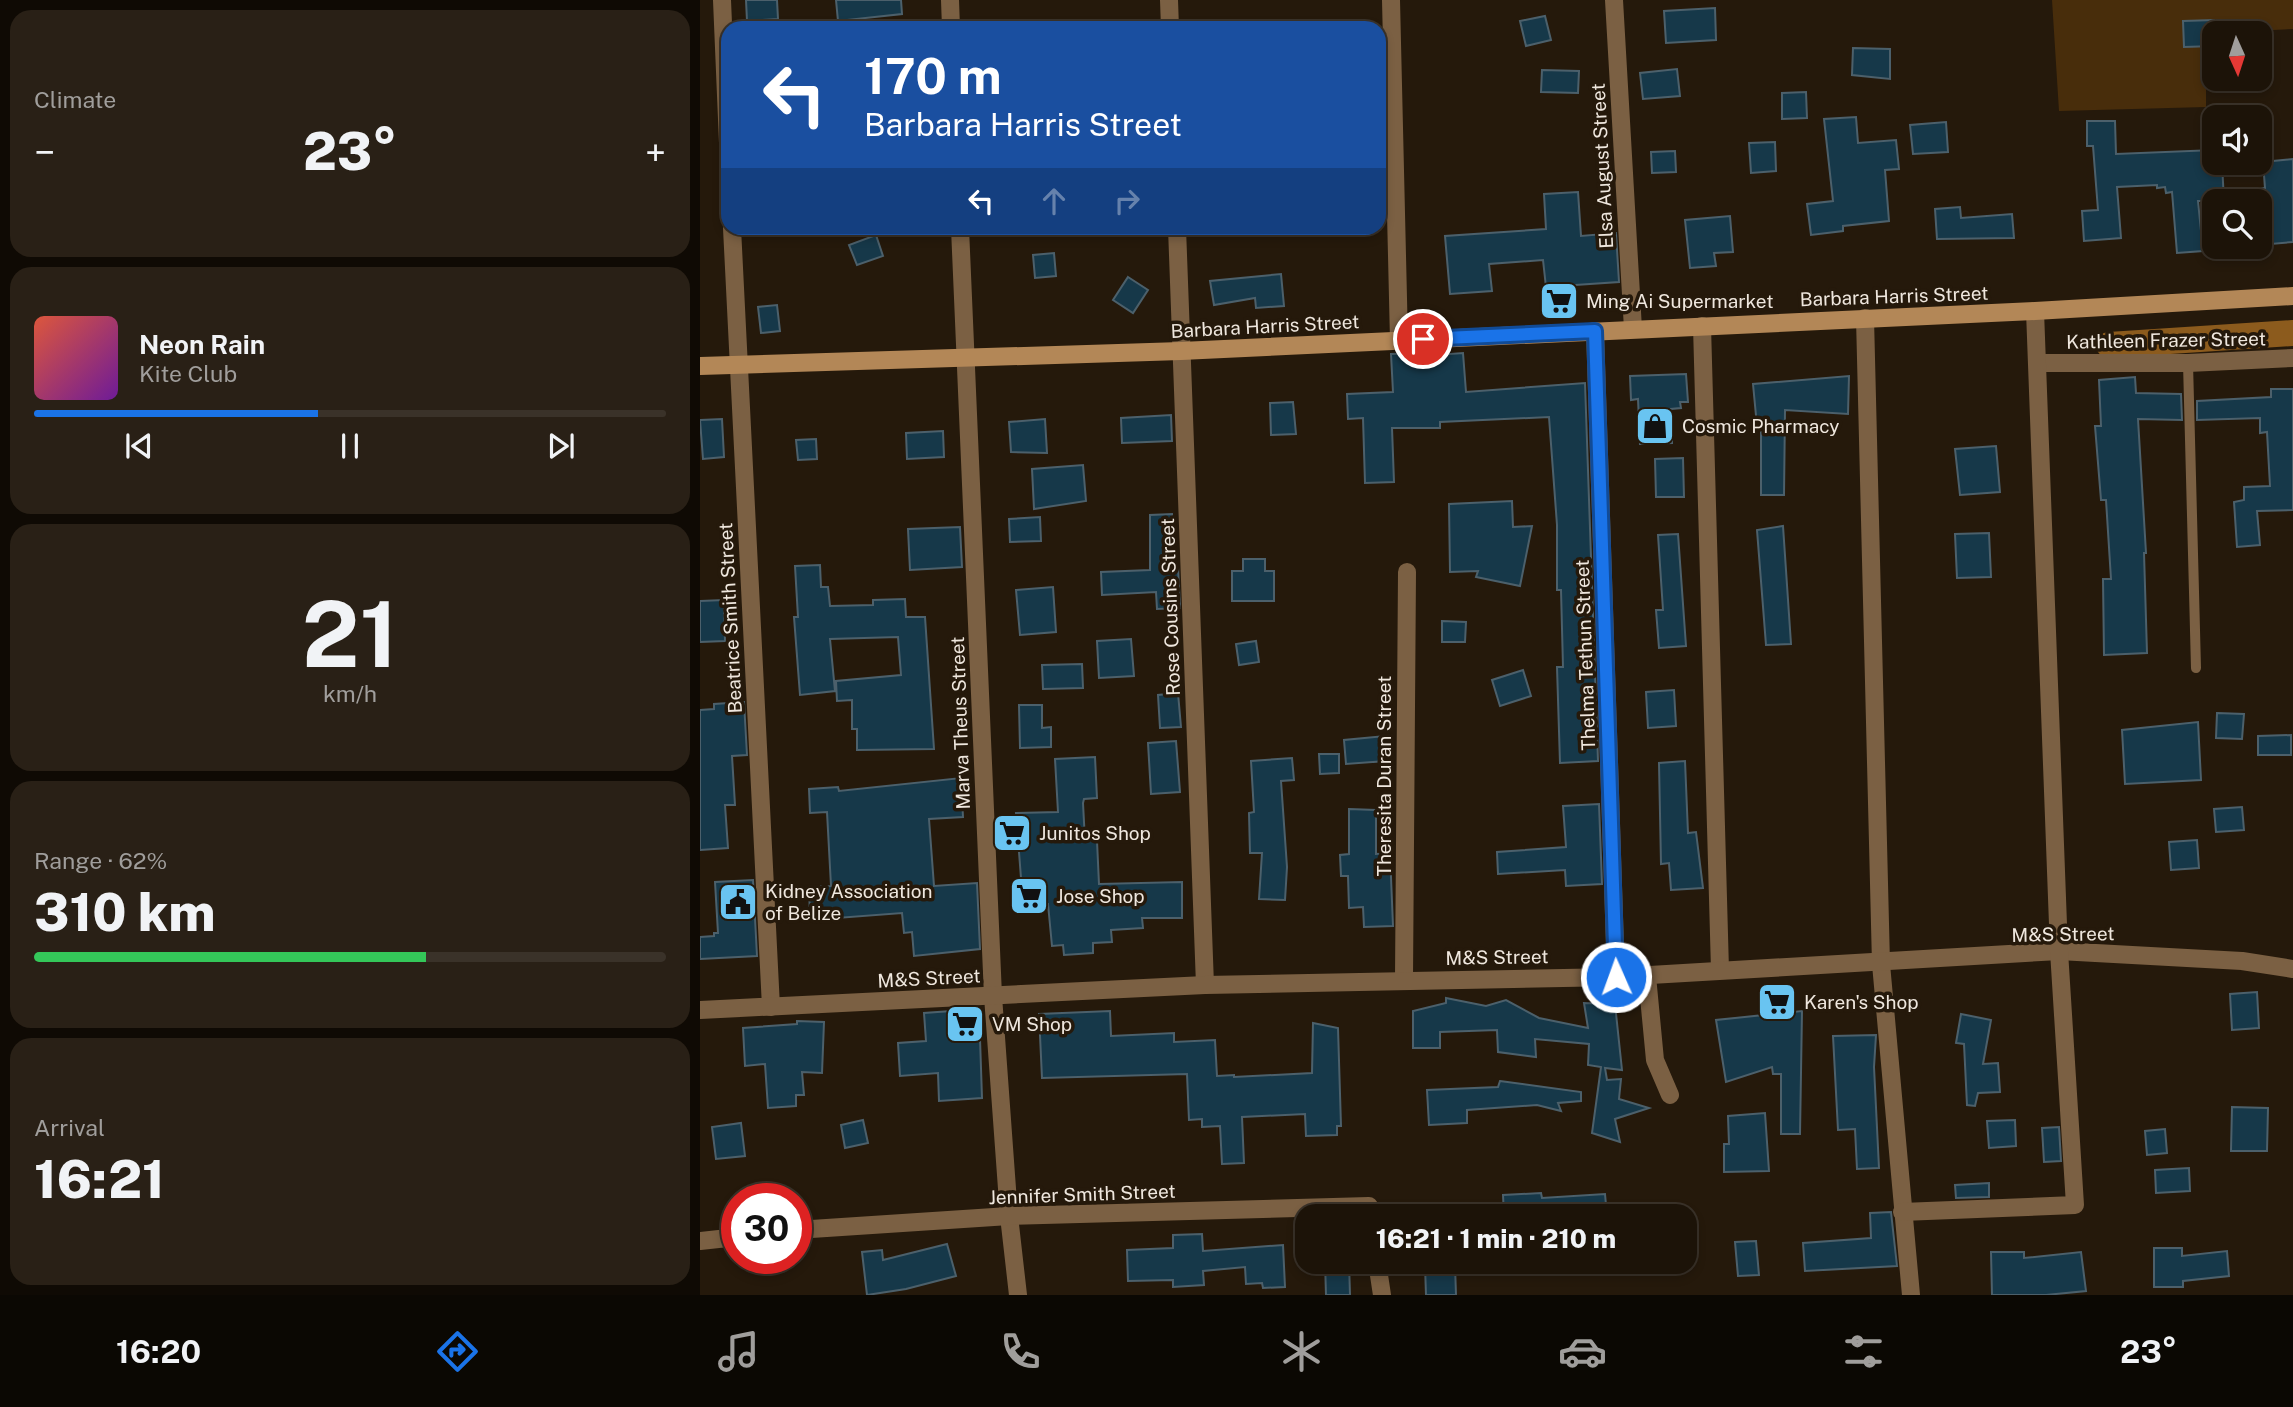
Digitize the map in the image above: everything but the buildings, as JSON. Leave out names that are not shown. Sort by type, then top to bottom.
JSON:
[{"type":"street","points":[[722,0],[723,21]]},
{"type":"street","points":[[950,0],[951,21]]},
{"type":"street","points":[[1170,0],[1170,21]]},
{"type":"street","points":[[1391,0],[1399,341]]},
{"type":"street","name":"Elsa August Street","points":[[1614,0],[1633,329]]},
{"type":"street","name":"Beatrice Smith Street","points":[[732,235],[771,1007]]},
{"type":"street","name":"Marva Theus Street","points":[[960,235],[993,996],[1009,1216],[1018,1295]]},
{"type":"street","name":"Rose Cousins Street","points":[[1177,235],[1205,985]]},
{"type":"street","name":"Barbara Harris Street","points":[[700,366],[1181,351],[2035,311],[2293,296]]},
{"type":"street","points":[[1902,1212],[2075,1205],[2059,951],[2035,311]]},
{"type":"street","points":[[1866,318],[1881,964],[1911,1295]]},
{"type":"street","points":[[1702,326],[1720,970]]},
{"type":"street","name":"Thelma Tethun Street","points":[[1595,331],[1616,977]]},
{"type":"street","name":"Kathleen Frazer Street","points":[[2039,363],[2188,363],[2293,358]]},
{"type":"street","name":"Theresita Duran Street","points":[[1404,979],[1406,572]]},
{"type":"street","name":"M&S Street","points":[[700,1010],[1205,985],[1647,976],[1720,970],[1881,964],[2059,951],[2229,960],[2293,969]]},
{"type":"street","points":[[1647,976],[1655,1060],[1670,1096]]},
{"type":"street","name":"Jennifer Smith Street","points":[[812,1229],[1009,1216],[1295,1212]]},
{"type":"street","points":[[700,1241],[721,1239]]},
{"type":"street","points":[[1379,1274],[1382,1295]]},
{"type":"lane","points":[[2188,363],[2196,668]]},
{"type":"shaded area","points":[[2052,0],[2293,0],[2293,29],[2272,30],[2272,21],[2202,21],[2202,91],[2206,91],[2206,105],[2202,107],[2059,111]]},
{"type":"waterway","points":[[2109,345],[2293,333]]},
{"type":"place","name":"Ming Ai Supermarket","points":[[1559,301]]},
{"type":"place","name":"Cosmic Pharmacy","points":[[1655,426]]},
{"type":"place","name":"Junitos Shop","points":[[1012,833]]},
{"type":"place","name":"Jose Shop","points":[[1029,896]]},
{"type":"place","name":"Kidney Association of Belize","points":[[738,902]]},
{"type":"place","name":"Karen's Shop","points":[[1777,1002]]},
{"type":"place","name":"VM Shop","points":[[965,1024]]},
{"type":"route","points":[[1423,339],[1595,331],[1616,977]]}]
